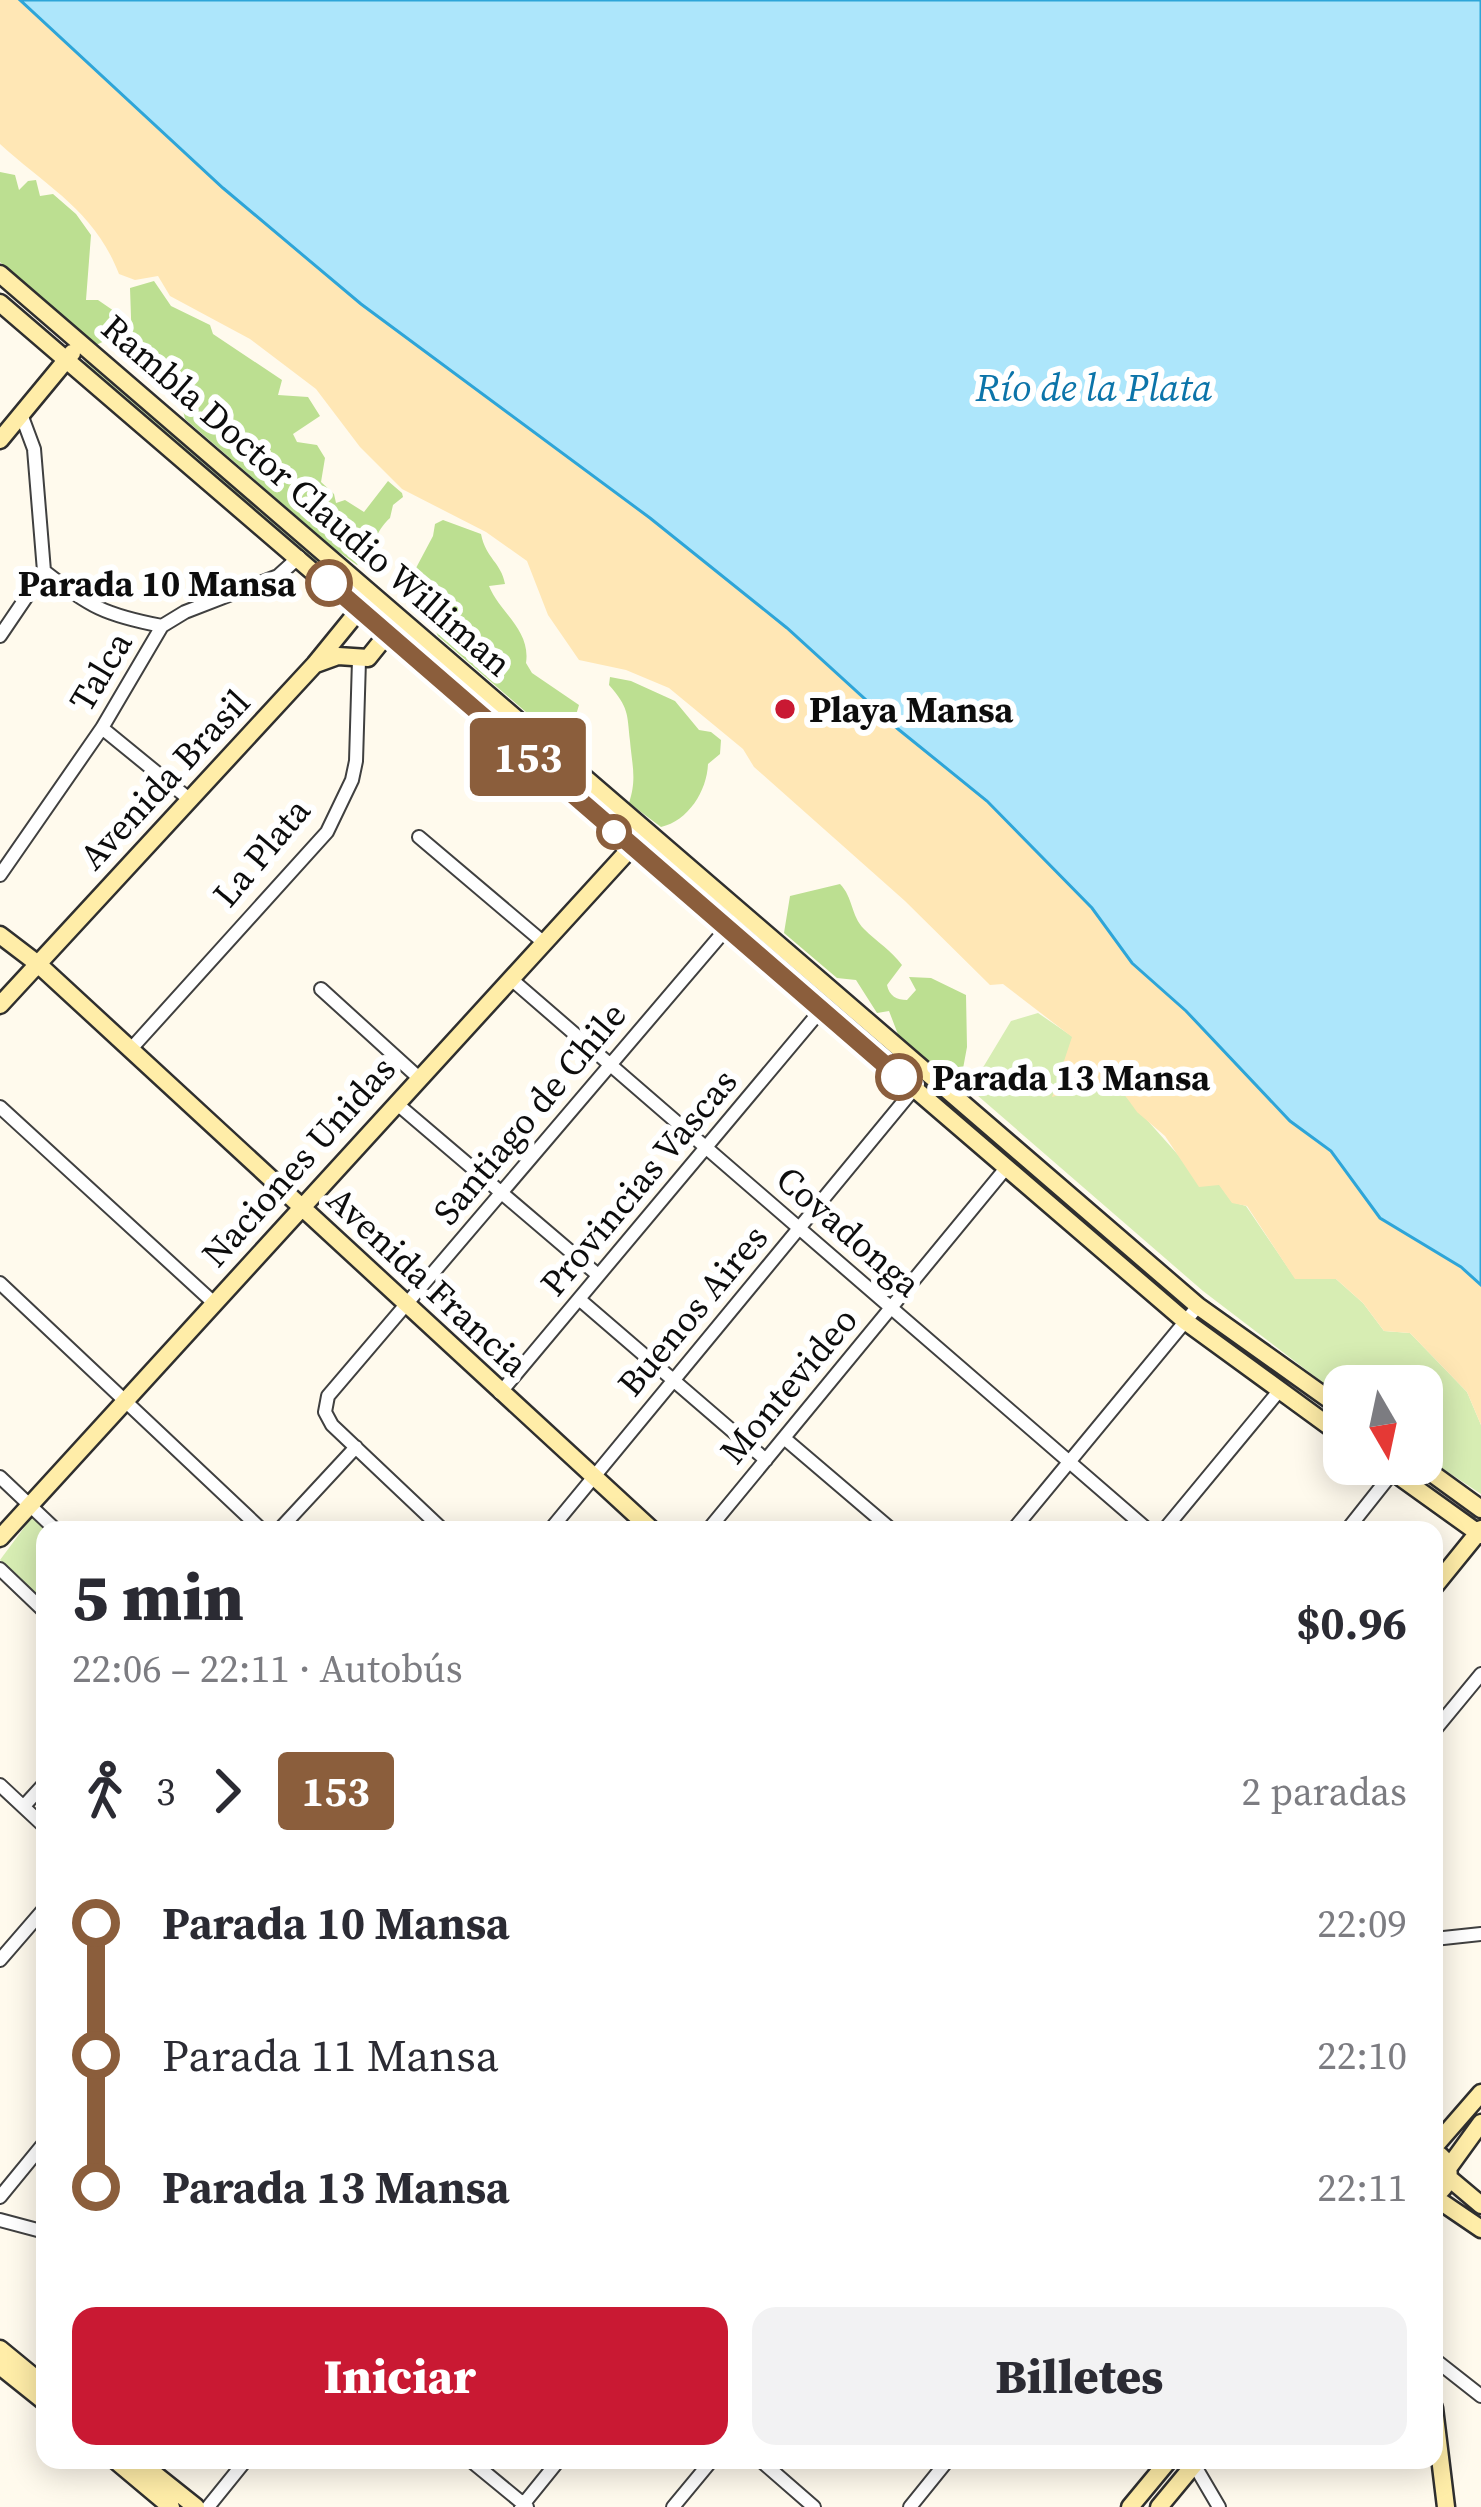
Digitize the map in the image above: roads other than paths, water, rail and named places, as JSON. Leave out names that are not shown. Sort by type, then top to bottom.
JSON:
[{"type":"main road","name":"Rambla Doctor Claudio Williman","points":[[0,274],[1198,1306],[1323,1395]]},
{"type":"main road","name":"Rambla Doctor Claudio Williman","points":[[0,303],[1185,1321],[1323,1422]]},
{"type":"main road","points":[[0,440],[81,342]]},
{"type":"main road","name":"Avenida Brasil","points":[[0,1005],[315,664],[359,610],[377,601]]},
{"type":"main road","points":[[315,664],[368,658],[388,637],[395,617]]},
{"type":"main road","points":[[338,635],[352,658]]},
{"type":"main road","name":"Naciones Unidas","points":[[0,1538],[646,831]]},
{"type":"main road","name":"Avenida Francia","points":[[0,935],[38,964],[642,1521]]},
{"type":"main road","points":[[1443,1481],[1481,1509]]},
{"type":"main road","points":[[1412,1485],[1480,1532],[1443,1575]]},
{"type":"main road","points":[[1443,2138],[1481,2093]]},
{"type":"main road","points":[[1443,2191],[1449,2172],[1481,2123]]},
{"type":"main road","points":[[1443,2163],[1481,2205]]},
{"type":"main road","points":[[1443,2203],[1481,2229]]},
{"type":"main road","points":[[0,2349],[36,2379]]},
{"type":"main road","points":[[0,2366],[36,2395]]},
{"type":"main road","points":[[126,2469],[162,2499],[196,2507]]},
{"type":"main road","points":[[143,2469],[162,2499]]},
{"type":"main road","points":[[1130,2507],[1162,2469]]},
{"type":"main road","points":[[1159,2507],[1189,2469]]},
{"type":"main road","points":[[1441,2469],[1446,2507]]},
{"type":"street","points":[[0,636],[44,571],[34,449],[21,414]]},
{"type":"street","name":"Talca","points":[[0,874],[102,728],[162,626],[185,612],[278,576],[299,557]]},
{"type":"street","points":[[44,571],[90,607],[162,626]]},
{"type":"street","name":"La Plata","points":[[130,1050],[327,832],[356,761],[352,658]]},
{"type":"street","points":[[102,728],[189,799]]},
{"type":"street","points":[[419,837],[543,942]]},
{"type":"street","name":"Santiago de Chile","points":[[356,1447],[332,1425],[325,1412],[328,1396],[740,912]]},
{"type":"street","name":"Covadonga","points":[[510,978],[1138,1521]]},
{"type":"street","points":[[321,989],[419,1078]]},
{"type":"street","name":"Provincias Vascas","points":[[500,1393],[821,1010]]},
{"type":"street","name":"Buenos Aires","points":[[557,1521],[926,1074]]},
{"type":"street","points":[[397,1102],[598,1276]]},
{"type":"street","points":[[0,1107],[214,1303]]},
{"type":"street","name":"Montevideo","points":[[715,1521],[1006,1168]]},
{"type":"street","points":[[0,1283],[252,1521]]},
{"type":"street","points":[[579,1299],[766,1460]]},
{"type":"street","points":[[1020,1521],[1198,1306]]},
{"type":"street","points":[[1171,1521],[1279,1390]]},
{"type":"street","points":[[784,1438],[881,1521]]},
{"type":"street","points":[[287,1521],[356,1447],[434,1521]]},
{"type":"street","points":[[0,1478],[47,1521]]},
{"type":"street","points":[[1353,1521],[1377,1485]]},
{"type":"street","points":[[0,1569],[36,1603]]},
{"type":"street","points":[[1443,1720],[1481,1674]]},
{"type":"street","points":[[0,1785],[36,1818]]},
{"type":"street","points":[[24,1806],[36,1793]]},
{"type":"street","points":[[0,1960],[36,1918]]},
{"type":"street","points":[[1443,1938],[1481,1934]]},
{"type":"street","points":[[0,2197],[36,2153]]},
{"type":"street","points":[[0,2220],[36,2230]]},
{"type":"street","points":[[1443,2366],[1481,2396]]},
{"type":"street","points":[[208,2507],[240,2469]]},
{"type":"street","points":[[481,2469],[524,2506],[552,2469]]},
{"type":"street","points":[[673,2507],[705,2469]]},
{"type":"street","points":[[770,2469],[814,2507]]},
{"type":"street","points":[[910,2507],[941,2469]]},
{"type":"street","points":[[1199,2469],[1219,2507]]},
{"type":"water","name":"Río de la Plata","points":[[20,0],[1481,0],[1481,1285],[1461,1267],[1380,1218],[1331,1151],[1290,1121],[1186,1011],[1132,963],[1092,908],[987,801],[898,729],[787,628],[650,518],[361,304],[223,188]]},
{"type":"place","name":"Parada 10 Mansa","points":[[329,583]]},
{"type":"place","name":"Playa Mansa","points":[[785,709]]},
{"type":"place","name":"Parada 13 Mansa","points":[[899,1077]]}]
